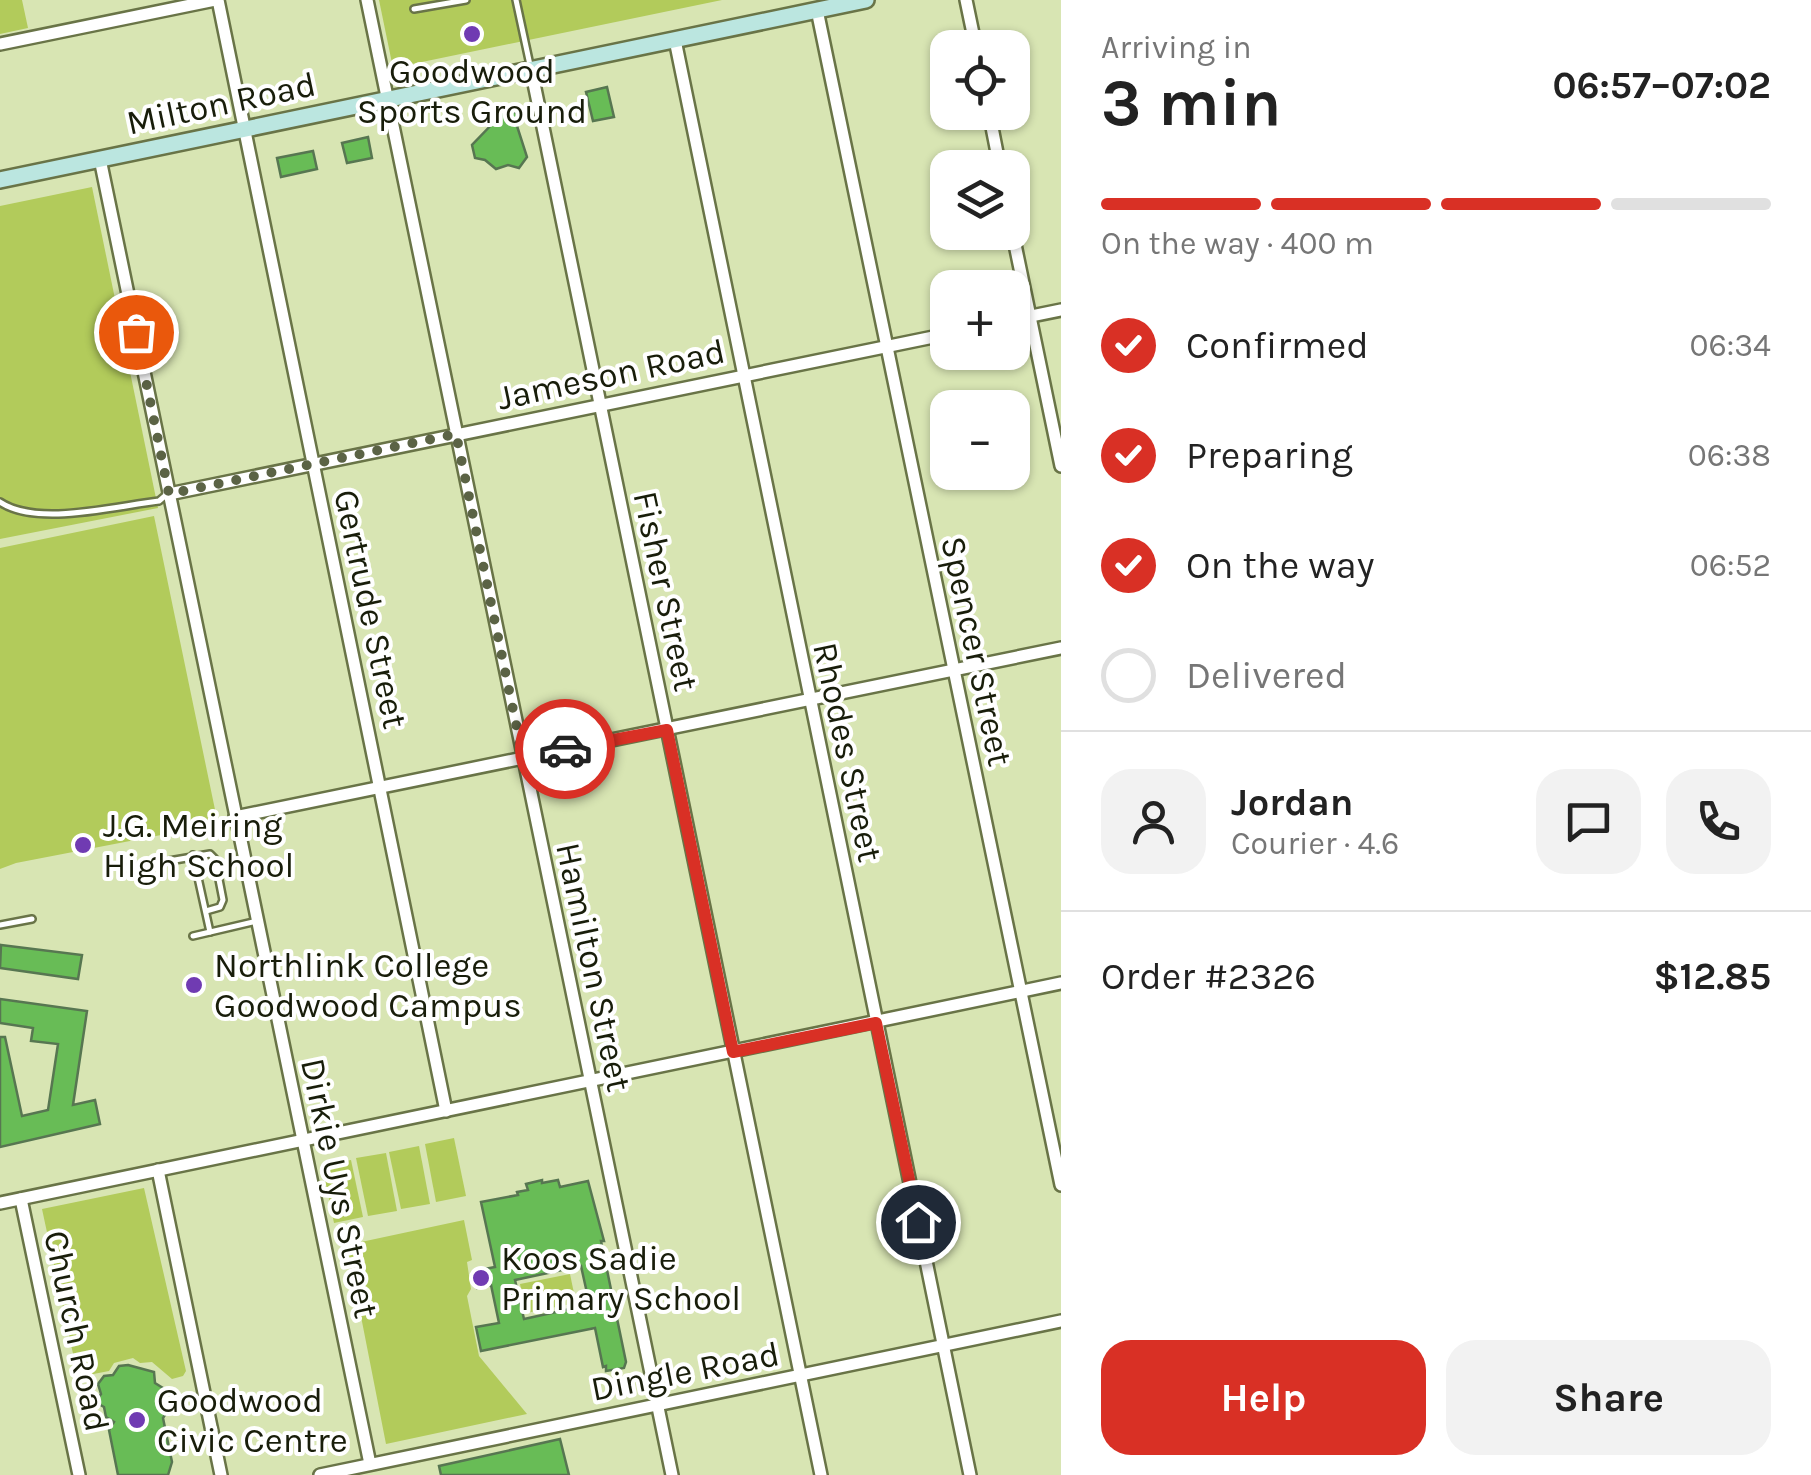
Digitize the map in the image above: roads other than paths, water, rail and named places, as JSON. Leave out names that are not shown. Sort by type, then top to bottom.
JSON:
[{"type":"street","points":[[0,44],[217,0]]},
{"type":"street","name":"Gertrude Street","points":[[217,0],[446,1111]]},
{"type":"street","name":"Hamilton Street","points":[[367,0],[672,1475]]},
{"type":"street","name":"Milton Road","points":[[0,180],[866,0]]},
{"type":"street","points":[[966,0],[972,30]]},
{"type":"street","name":"Spencer Street","points":[[817,10],[1061,1185]]},
{"type":"street","name":"Rhodes Street","points":[[675,40],[970,1475]]},
{"type":"street","name":"Fisher Street","points":[[532,70],[821,1475]]},
{"type":"street","name":"Dirkie Uys Street","points":[[100,159],[370,1464]]},
{"type":"street","points":[[1061,310],[1030,316],[1061,466]]},
{"type":"street","name":"Jameson Road","points":[[169,494],[930,337]]},
{"type":"street","points":[[235,817],[1061,648]]},
{"type":"street","points":[[0,1203],[1061,983]]},
{"type":"street","points":[[158,1170],[221,1475]]},
{"type":"street","name":"Church Road","points":[[21,1199],[79,1475]]},
{"type":"street","name":"Dingle Road","points":[[320,1475],[1061,1321]]},
{"type":"lane","points":[[414,10],[466,0]]},
{"type":"lane","points":[[516,0],[532,70]]},
{"type":"lane","points":[[0,502],[22,513],[37,514],[159,501],[169,494]]},
{"type":"lane","points":[[122,869],[207,853],[214,859],[223,900],[220,907],[206,911]]},
{"type":"lane","points":[[193,856],[210,932]]},
{"type":"lane","points":[[0,925],[32,918]]},
{"type":"lane","points":[[193,936],[256,921]]},
{"type":"place","name":"Goodwood Sports Ground","points":[[472,34]]},
{"type":"place","name":"J.G. Meiring High School","points":[[83,845]]},
{"type":"place","name":"Northlink College Goodwood Campus","points":[[194,985]]},
{"type":"place","name":"Koos Sadie Primary School","points":[[481,1278]]},
{"type":"place","name":"Goodwood Civic Centre","points":[[137,1420]]}]
